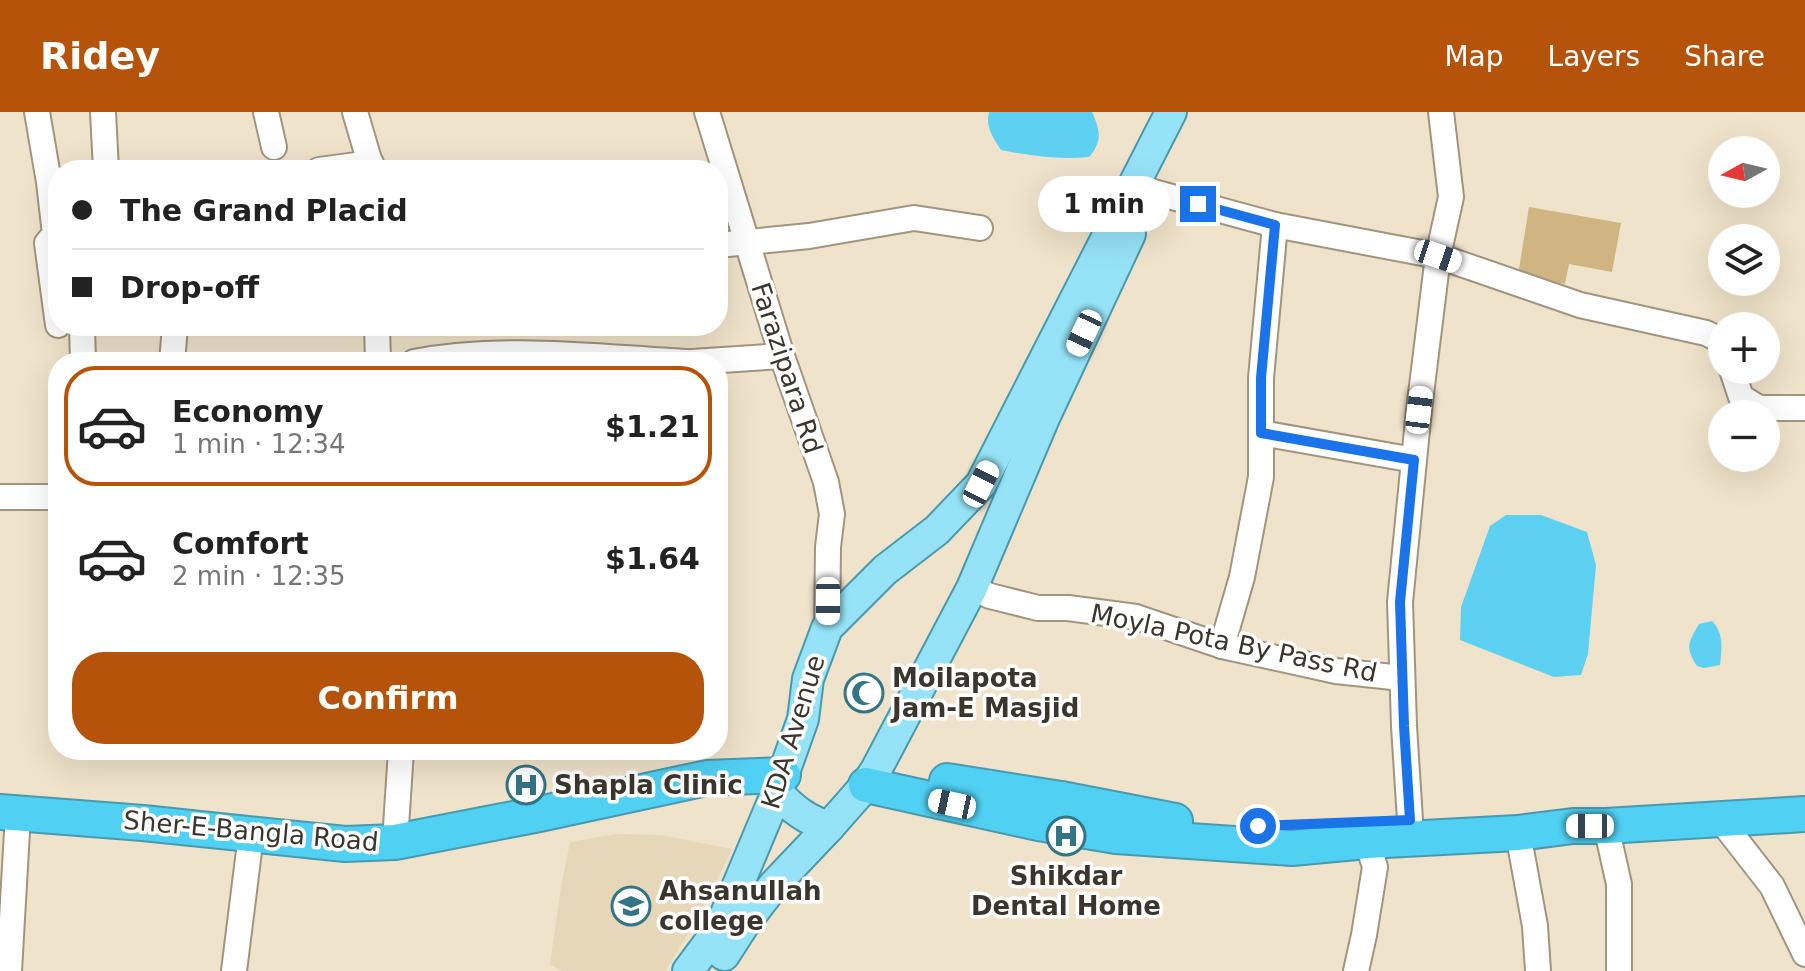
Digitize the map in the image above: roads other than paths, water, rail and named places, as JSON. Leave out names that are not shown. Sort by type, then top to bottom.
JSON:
[{"type":"highway","name":"Sher-E-Bangla Road","points":[[9,813],[345,844],[395,842],[707,778],[780,783]]},
{"type":"highway","points":[[871,778],[1061,799],[1161,820],[1228,827],[1651,812],[1719,818],[1805,814]]},
{"type":"highway","points":[[871,778],[1038,823],[1116,836],[1292,848],[1606,826],[1651,812],[1766,793],[1805,792]]},
{"type":"main road","points":[[688,971],[723,954],[774,885],[871,778],[972,588],[1044,418],[1150,191],[1194,112]]},
{"type":"main road","name":"KDA Avenue","points":[[723,954],[803,719],[808,679],[827,628],[885,570],[937,530],[981,484],[1162,119]]},
{"type":"main road","points":[[954,512],[993,540]]},
{"type":"main road","points":[[780,783],[794,810],[829,827]]},
{"type":"street","points":[[37,112],[48,176]]},
{"type":"street","points":[[103,112],[105,160]]},
{"type":"street","points":[[266,112],[274,147]]},
{"type":"street","points":[[355,112],[370,160]]},
{"type":"street","name":"Farazipara Rd","points":[[707,112],[722,160]]},
{"type":"street","points":[[1410,820],[1400,602],[1438,256],[1451,197],[1441,112]]},
{"type":"street","name":"Farazipara Rd","points":[[728,181],[782,356],[826,482],[832,514],[828,547],[827,628]]},
{"type":"street","points":[[1150,191],[1275,225],[1438,256],[1580,305],[1708,334]]},
{"type":"street","points":[[728,245],[809,236],[914,218],[980,228]]},
{"type":"street","points":[[1222,646],[1242,577],[1261,477],[1261,378],[1275,225]]},
{"type":"street","points":[[728,360],[782,356]]},
{"type":"street","points":[[1737,384],[1741,397],[1759,408],[1805,408]]},
{"type":"street","points":[[1261,433],[1414,460]]},
{"type":"street","points":[[0,497],[48,497]]},
{"type":"street","name":"Moyla Pota By Pass Rd","points":[[972,588],[990,596],[1038,608],[1068,608],[1136,617],[1222,646],[1336,671],[1402,678]]},
{"type":"street","points":[[395,842],[400,760]]},
{"type":"street","points":[[9,813],[9,971]]},
{"type":"street","points":[[1719,818],[1772,886],[1805,954]]},
{"type":"street","points":[[1606,826],[1619,884],[1619,971]]},
{"type":"street","points":[[1518,833],[1535,926],[1538,971]]},
{"type":"street","points":[[234,971],[251,835]]},
{"type":"street","points":[[1356,971],[1375,867],[1367,841]]},
{"type":"water","points":[[989,112],[1092,112],[1098,140],[1089,157],[1045,157],[1001,150],[989,127]]},
{"type":"water","points":[[1506,515],[1541,515],[1587,532],[1596,565],[1588,654],[1581,675],[1554,677],[1460,640],[1461,607],[1490,526]]},
{"type":"water","points":[[1712,621],[1722,647],[1720,665],[1704,668],[1697,666],[1689,645],[1699,624]]},
{"type":"place","name":"Moilapota Jam-E Masjid","points":[[864,693]]},
{"type":"place","name":"Shapla Clinic","points":[[526,785]]},
{"type":"place","name":"Shikdar Dental Home","points":[[1066,836]]},
{"type":"place","name":"Ahsanullah college","points":[[631,906]]}]
